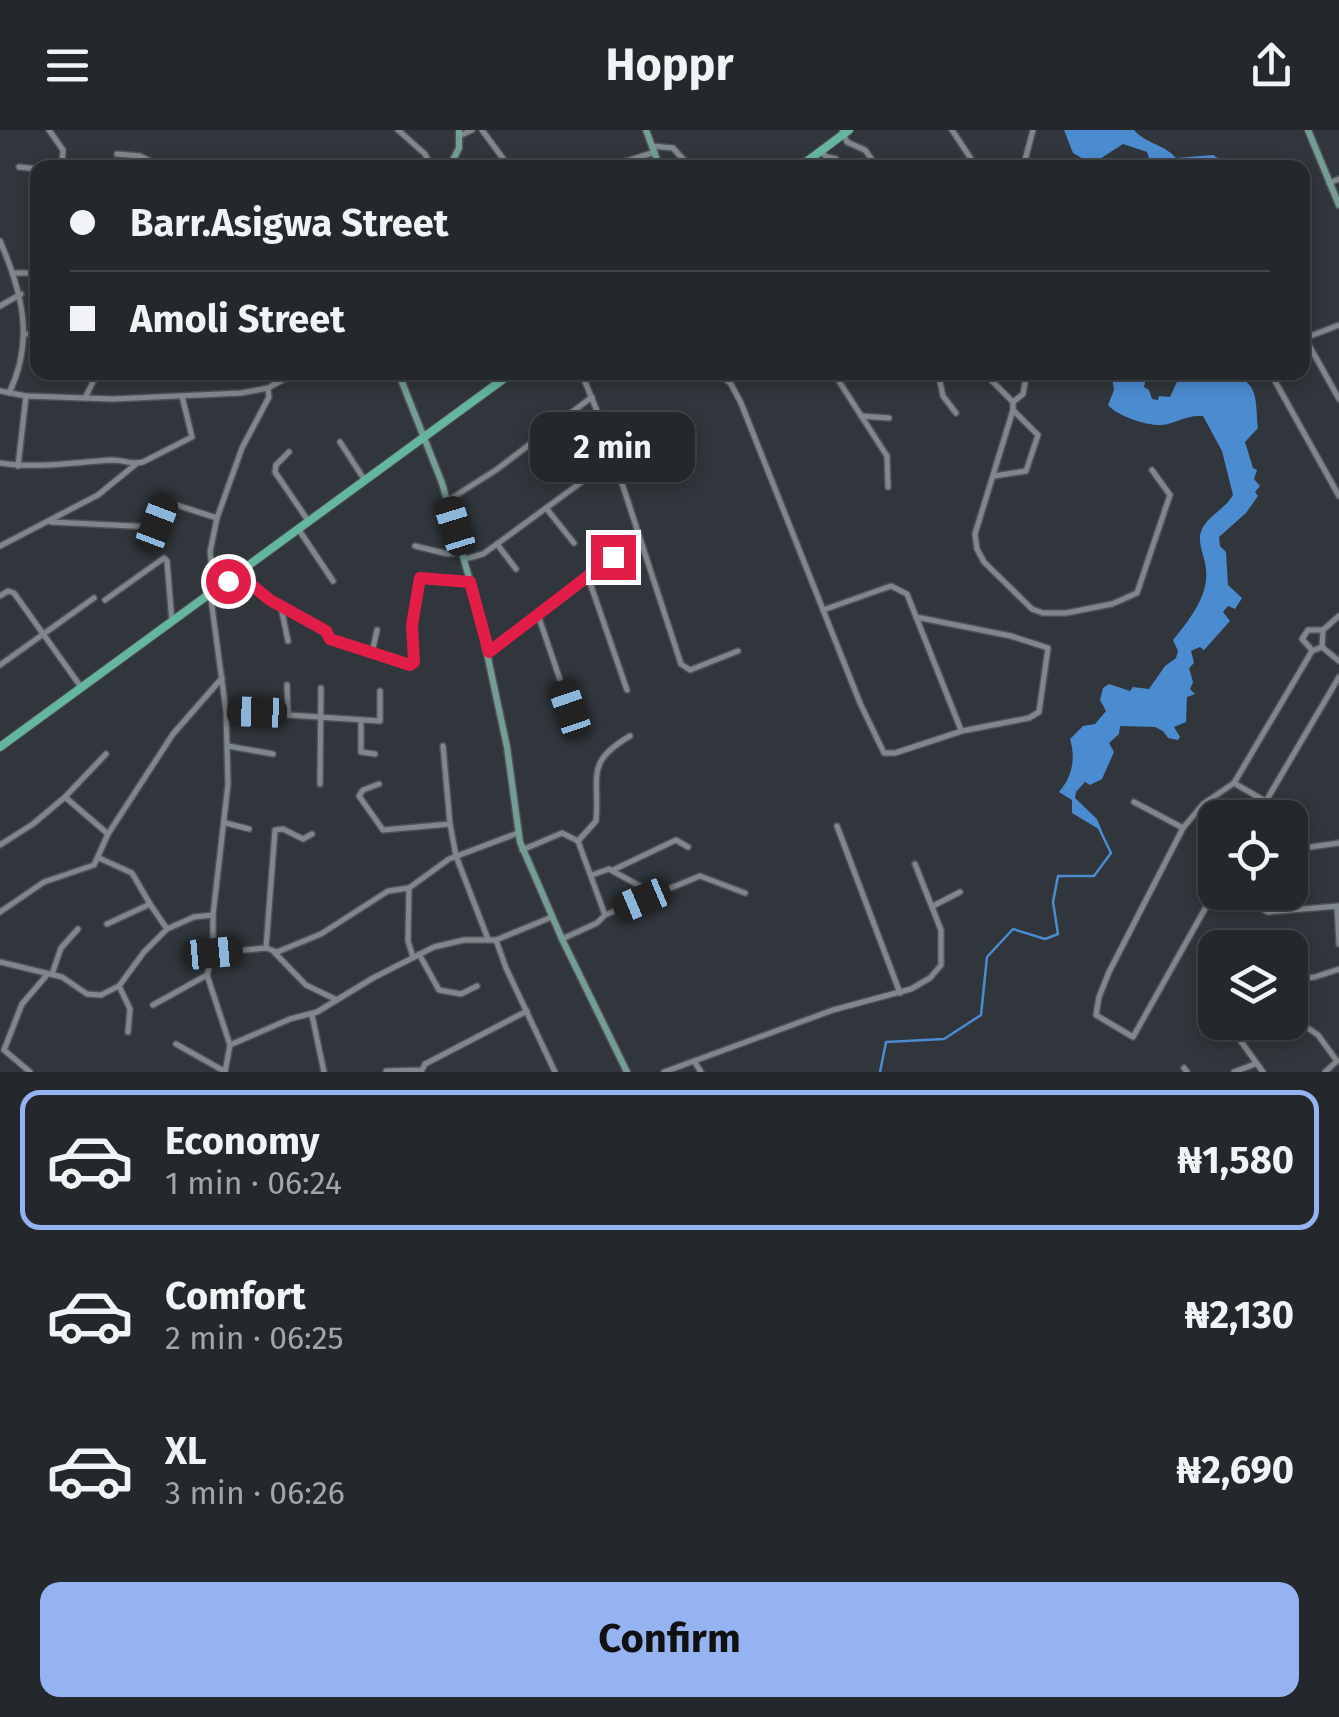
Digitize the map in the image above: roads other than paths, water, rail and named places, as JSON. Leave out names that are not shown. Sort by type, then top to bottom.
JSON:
[{"type":"main road","points":[[646,130],[657,160]]},
{"type":"main road","points":[[1308,130],[1339,205]]},
{"type":"main road","points":[[808,160],[845,131]]},
{"type":"main road","points":[[453,160],[460,133]]},
{"type":"main road","points":[[401,380],[447,501],[489,652],[522,850],[627,1072]]},
{"type":"main road","points":[[0,747],[426,438],[496,380]]},
{"type":"street","points":[[49,130],[63,150],[62,160]]},
{"type":"street","points":[[398,130],[428,160]]},
{"type":"street","points":[[460,133],[472,130]]},
{"type":"street","points":[[482,130],[504,160]]},
{"type":"street","points":[[952,130],[972,160]]},
{"type":"street","points":[[1025,160],[1034,130]]},
{"type":"street","points":[[845,131],[847,142],[865,150],[872,160]]},
{"type":"street","points":[[625,160],[654,149],[673,148],[684,160]]},
{"type":"street","points":[[820,151],[836,160]]},
{"type":"street","points":[[117,154],[148,160]]},
{"type":"street","points":[[19,168],[30,169]]},
{"type":"street","points":[[1329,183],[1339,179]]},
{"type":"street","points":[[0,241],[21,294],[24,334],[15,380],[8,393]]},
{"type":"street","points":[[14,273],[30,272]]},
{"type":"street","points":[[0,306],[21,294]]},
{"type":"street","points":[[1310,336],[1339,325]]},
{"type":"street","points":[[24,334],[30,334]]},
{"type":"street","points":[[1310,348],[1339,399]]},
{"type":"street","points":[[85,398],[94,380]]},
{"type":"street","points":[[0,392],[85,398],[182,396],[241,393],[268,388],[282,380]]},
{"type":"street","points":[[585,380],[684,669],[738,651]]},
{"type":"street","points":[[725,380],[736,393],[860,703],[884,752],[894,753],[962,731],[1030,718],[1039,712],[1048,648],[916,616]]},
{"type":"street","points":[[838,380],[887,456],[888,488]]},
{"type":"street","points":[[938,380],[939,388],[956,413]]},
{"type":"street","points":[[990,380],[1038,436],[1026,471],[994,476]]},
{"type":"street","points":[[1025,380],[1020,399],[1013,406],[975,534],[984,562],[1032,609],[1066,614],[1112,604],[1137,593],[1170,495],[1152,470]]},
{"type":"street","points":[[1274,380],[1339,496]]},
{"type":"street","points":[[176,1044],[226,1072],[230,1045],[207,975],[213,953],[226,823],[228,746],[210,599],[210,552],[217,518],[242,448],[269,397],[268,388]]},
{"type":"street","points":[[18,466],[26,396]]},
{"type":"street","points":[[0,546],[51,522],[98,495],[136,464],[192,436],[182,396]]},
{"type":"street","points":[[447,501],[496,470],[592,397]]},
{"type":"street","points":[[861,416],[889,418]]},
{"type":"street","points":[[340,442],[366,482]]},
{"type":"street","points":[[290,452],[276,465],[275,472],[309,522]]},
{"type":"street","points":[[415,546],[464,556],[483,554],[613,459]]},
{"type":"street","points":[[0,463],[18,466],[118,460],[136,464]]},
{"type":"street","points":[[51,522],[153,526],[167,502],[217,518]]},
{"type":"street","points":[[546,508],[574,543]]},
{"type":"street","points":[[299,530],[334,581]]},
{"type":"street","points":[[489,652],[638,536]]},
{"type":"street","points":[[497,544],[516,568]]},
{"type":"street","points":[[105,600],[164,558],[172,622]]},
{"type":"street","points":[[238,574],[282,607],[326,631],[330,639],[412,664],[418,580],[470,582]]},
{"type":"street","points":[[588,577],[627,690]]},
{"type":"street","points":[[823,610],[892,586],[906,594],[962,731]]},
{"type":"street","points":[[0,596],[8,591],[14,593],[80,687]]},
{"type":"street","points":[[0,664],[94,598]]},
{"type":"street","points":[[282,607],[288,641]]},
{"type":"street","points":[[538,615],[570,709]]},
{"type":"street","points":[[1312,651],[1302,639],[1308,630],[1323,630],[1339,616]]},
{"type":"street","points":[[372,653],[377,630]]},
{"type":"street","points":[[1322,647],[1323,630]]},
{"type":"street","points":[[1204,910],[1133,1038],[1098,1018],[1099,997],[1110,972],[1184,828],[1203,804],[1234,783],[1312,651],[1322,647]]},
{"type":"street","points":[[1322,647],[1339,661]]},
{"type":"street","points":[[1266,800],[1339,677]]},
{"type":"street","points":[[0,912],[44,882],[87,869],[99,858],[105,831],[173,734],[222,678]]},
{"type":"street","points":[[287,686],[288,713]]},
{"type":"street","points":[[320,784],[321,688]]},
{"type":"street","points":[[226,710],[380,721],[380,690]]},
{"type":"street","points":[[360,720],[361,752],[375,754]]},
{"type":"street","points":[[578,840],[596,821],[594,792],[598,764],[611,748],[630,736]]},
{"type":"street","points":[[228,746],[272,754]]},
{"type":"street","points":[[443,746],[456,856],[488,939]]},
{"type":"street","points":[[0,846],[33,824],[106,754]]},
{"type":"street","points":[[1234,783],[1263,800]]},
{"type":"street","points":[[379,784],[363,790],[359,796],[383,830],[450,824]]},
{"type":"street","points":[[64,797],[105,831]]},
{"type":"street","points":[[1134,802],[1184,828]]},
{"type":"street","points":[[226,823],[249,829]]},
{"type":"street","points":[[837,826],[900,993]]},
{"type":"street","points":[[266,948],[275,830],[283,829],[304,839],[312,834]]},
{"type":"street","points":[[522,850],[562,832],[578,840],[605,915]]},
{"type":"street","points":[[274,952],[321,934],[388,891],[410,888],[456,856],[518,833]]},
{"type":"street","points":[[592,875],[613,870],[676,840],[688,846]]},
{"type":"street","points":[[1308,847],[1339,843]]},
{"type":"street","points":[[99,858],[132,873],[166,928]]},
{"type":"street","points":[[664,1072],[833,1010],[900,993],[930,978],[940,965],[942,930],[915,864]]},
{"type":"street","points":[[613,870],[649,891],[660,892]]},
{"type":"street","points":[[562,939],[605,915],[700,876],[745,894]]},
{"type":"street","points":[[410,888],[408,941],[439,990],[461,994],[477,986]]},
{"type":"street","points":[[933,906],[960,892]]},
{"type":"street","points":[[107,924],[150,904]]},
{"type":"street","points":[[1308,909],[1338,906],[1339,944]]},
{"type":"street","points":[[1265,910],[1291,910]]},
{"type":"street","points":[[0,962],[62,977],[94,996],[119,986],[166,928],[214,914]]},
{"type":"street","points":[[230,1045],[290,1019],[312,1015],[416,955],[450,942],[496,940],[552,917]]},
{"type":"street","points":[[30,1072],[4,1050],[22,1004],[49,975],[61,948],[78,929]]},
{"type":"street","points":[[496,940],[555,1072]]},
{"type":"street","points":[[213,953],[266,948],[306,985],[336,1000]]},
{"type":"street","points":[[1308,979],[1339,969]]},
{"type":"street","points":[[153,1005],[207,975]]},
{"type":"street","points":[[119,986],[130,1009],[128,1032]]},
{"type":"street","points":[[386,1071],[422,1070],[425,1064],[528,1011]]},
{"type":"street","points":[[312,1015],[324,1072]]},
{"type":"street","points":[[1308,1029],[1338,1061],[1325,1072]]},
{"type":"street","points":[[1240,1040],[1262,1072]]},
{"type":"street","points":[[694,1061],[700,1072]]},
{"type":"street","points":[[1234,1072],[1256,1064]]},
{"type":"water","points":[[1064,130],[1134,130],[1176,158],[1213,155],[1221,160],[1150,160],[1147,152],[1123,144],[1098,160],[1085,160],[1073,153]]},
{"type":"water","points":[[1112,380],[1146,380],[1144,387],[1152,399],[1158,400],[1159,396],[1170,397],[1178,380],[1245,380],[1255,396],[1258,428],[1245,442],[1257,470],[1254,479],[1260,486],[1246,513],[1219,537],[1226,552],[1228,585],[1242,598],[1235,609],[1228,606],[1223,612],[1230,621],[1204,650],[1200,647],[1191,651],[1194,663],[1189,668],[1193,682],[1190,689],[1195,694],[1187,697],[1186,722],[1174,727],[1180,737],[1168,738],[1155,727],[1120,726],[1119,734],[1109,743],[1114,752],[1102,779],[1090,785],[1085,782],[1076,792],[1075,798],[1097,819],[1102,831],[1072,813],[1072,800],[1059,792],[1072,767],[1070,739],[1083,726],[1095,724],[1106,711],[1100,700],[1103,688],[1109,684],[1130,691],[1133,687],[1149,689],[1165,666],[1176,658],[1178,651],[1173,640],[1196,608],[1206,579],[1200,534],[1233,495],[1222,451],[1203,416],[1162,425],[1148,424],[1108,405],[1114,390]]},
{"type":"waterway","points":[[880,1072],[886,1042],[944,1039],[981,1015],[987,957],[1013,929],[1045,939],[1058,934],[1053,902],[1058,876],[1094,876],[1111,853],[1098,826]]}]
